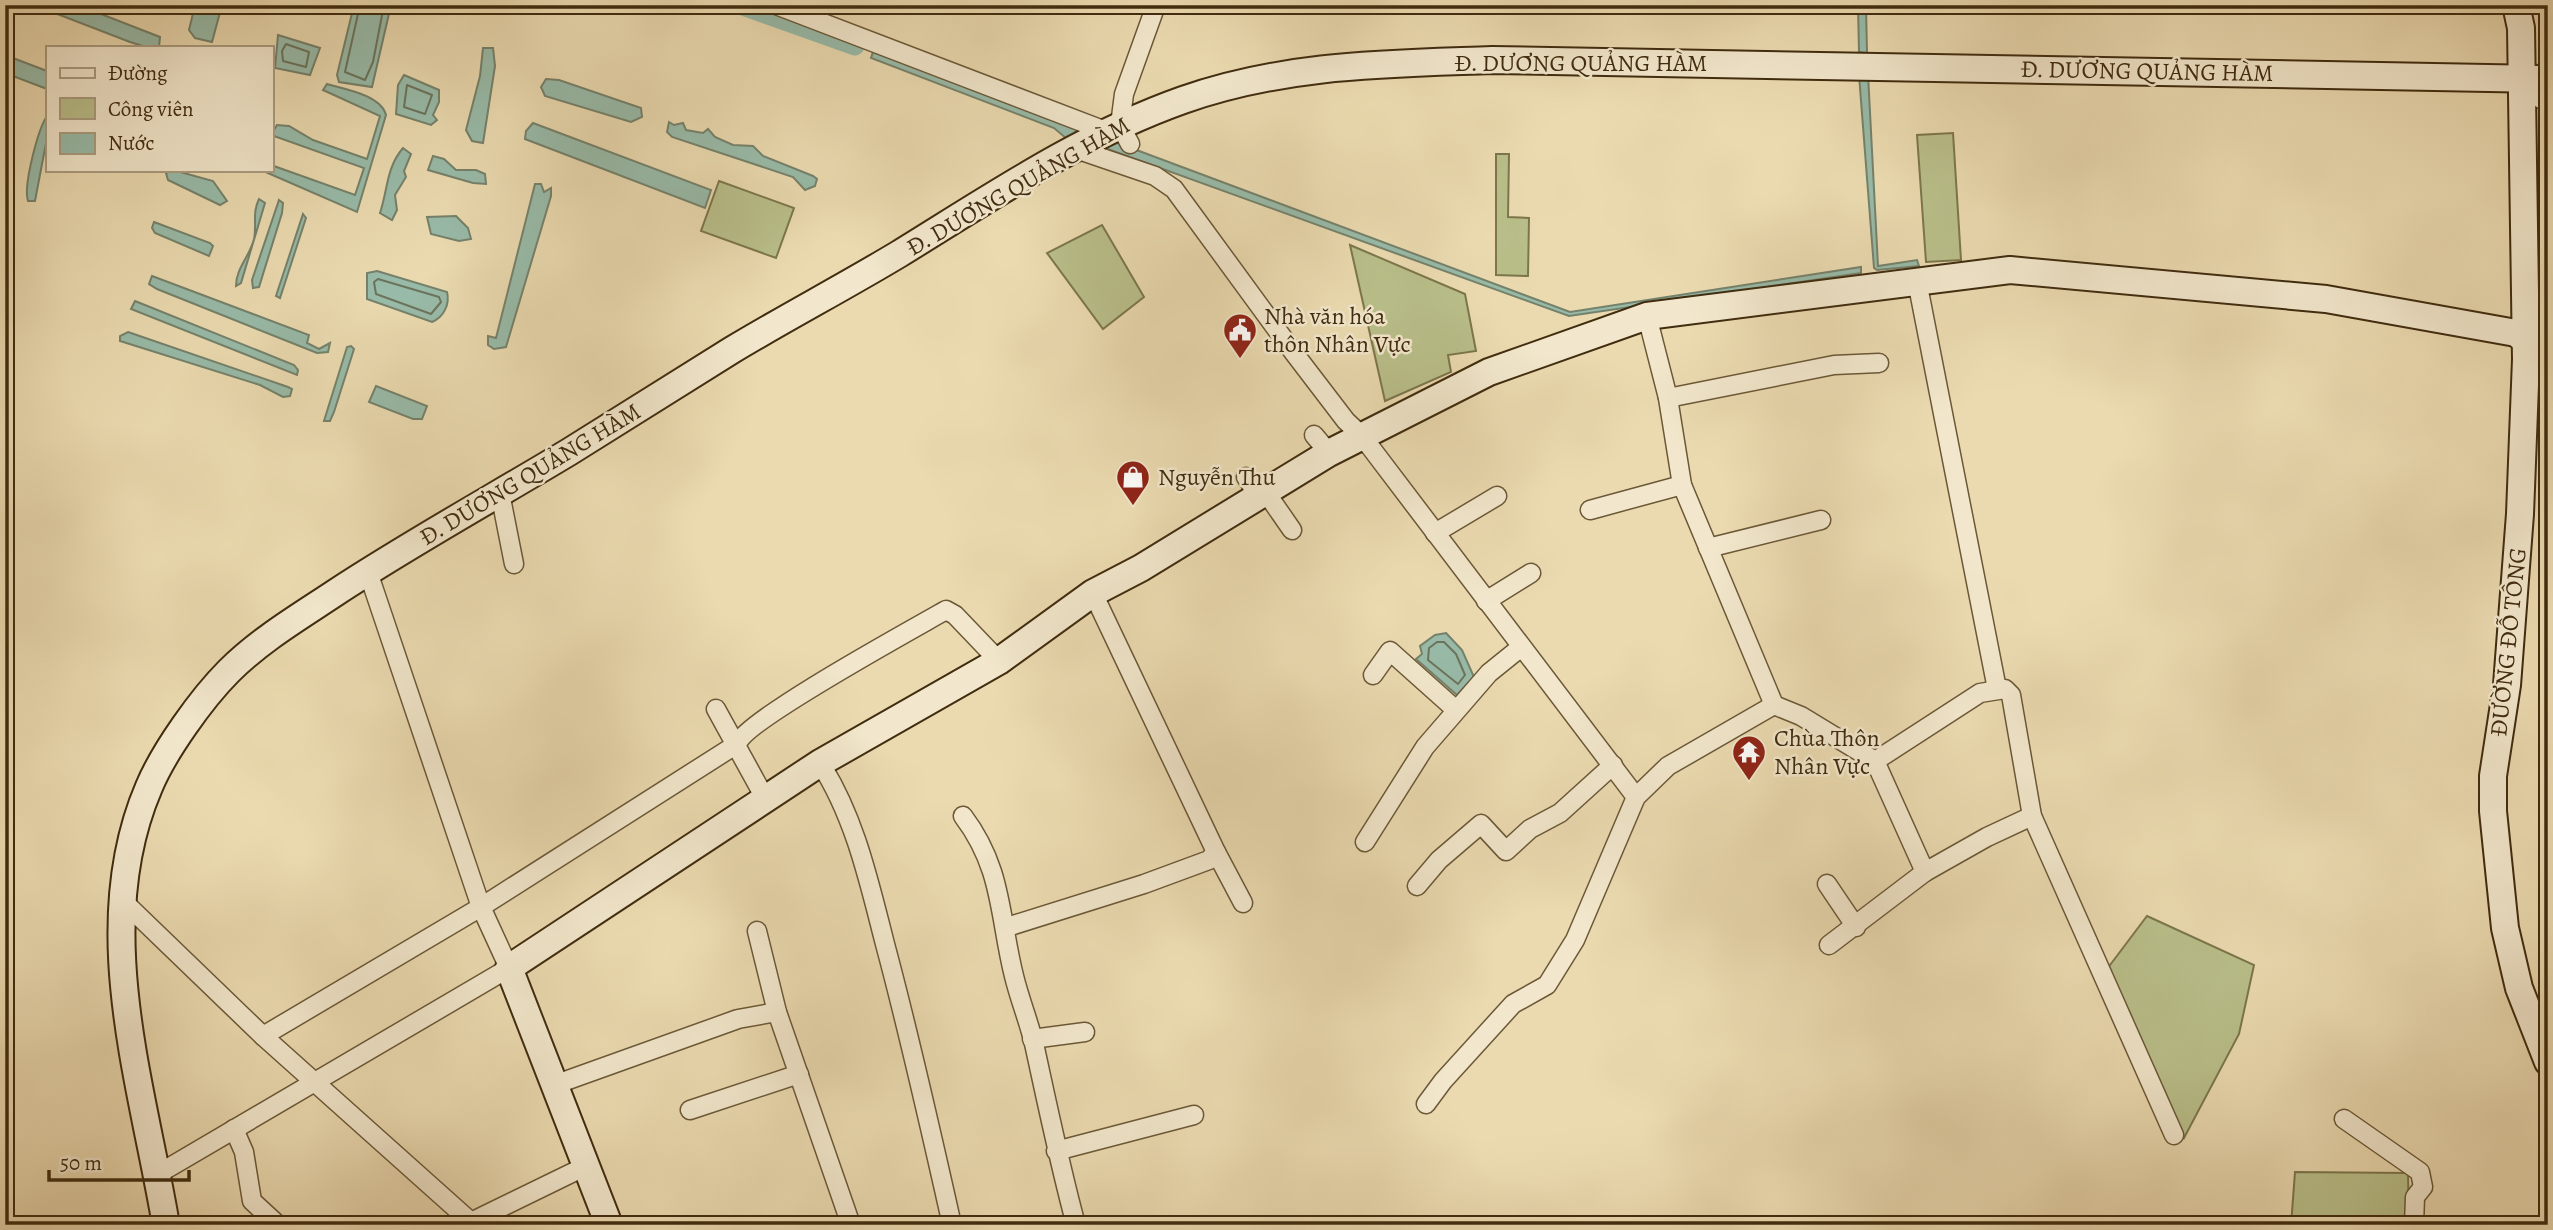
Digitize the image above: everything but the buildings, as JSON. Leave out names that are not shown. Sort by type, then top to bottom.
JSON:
[{"type":"main road","name":"ĐƯỜNG ĐỖ TÔNG","points":[[2516,5],[2521,28],[2527,342],[2517,556],[2507,685],[2493,776],[2493,811],[2510,952],[2518,988],[2548,1062]]},
{"type":"main road","name":"Đ. DƯƠNG QUẢNG HÀM","points":[[166,1225],[124,988],[121,956],[123,901],[132,839],[149,785],[191,717],[230,670],[281,629],[368,572],[736,348],[1076,149],[1119,134],[1186,99],[1245,82],[1339,65],[1492,61],[1604,62],[2473,76],[2521,83],[2548,79]]},
{"type":"main road","points":[[609,1225],[509,968],[820,763],[999,661],[1093,593],[1141,568],[1322,444],[1362,436],[1489,372],[1647,316],[2010,270],[2326,299],[2516,333],[2527,342]]},
{"type":"street","points":[[776,5],[1119,134],[1124,94],[1156,5]]},
{"type":"street","points":[[2521,83],[2548,103]]},
{"type":"street","points":[[1076,149],[1155,176],[1174,189],[1294,353],[1346,421],[1362,436],[1520,648],[1636,797]]},
{"type":"street","points":[[1917,281],[1924,299],[1934,373],[1997,689]]},
{"type":"street","points":[[1647,316],[1668,398],[1682,485],[1774,705],[1801,716],[1875,761],[1925,872]]},
{"type":"street","points":[[1668,398],[1834,365],[1879,363]]},
{"type":"street","points":[[1590,510],[1682,485]]},
{"type":"street","points":[[1256,488],[1292,530]]},
{"type":"street","points":[[500,493],[514,564]]},
{"type":"street","points":[[1435,533],[1497,496]]},
{"type":"street","points":[[1708,548],[1821,520]]},
{"type":"street","points":[[158,1174],[312,1081],[509,968],[481,907],[368,572]]},
{"type":"street","points":[[1486,601],[1531,573]]},
{"type":"street","points":[[1093,593],[1243,903]]},
{"type":"street","points":[[263,1036],[481,907],[737,744],[740,736],[774,713],[946,610],[955,615],[999,661]]},
{"type":"street","points":[[1365,842],[1425,747],[1489,673],[1520,648]]},
{"type":"street","points":[[1373,676],[1390,651],[1456,710]]},
{"type":"street","points":[[1875,761],[1979,692],[2005,689],[2011,695],[2032,816],[2174,1135]]},
{"type":"street","points":[[1426,1104],[1443,1081],[1513,1004],[1547,985],[1575,940],[1636,797],[1668,766],[1774,705]]},
{"type":"street","points":[[716,709],[766,800]]},
{"type":"street","points":[[820,763],[836,788],[862,857],[914,1050],[952,1225]]},
{"type":"street","points":[[1417,886],[1439,860],[1481,824],[1506,851],[1530,829],[1560,813],[1613,765]]},
{"type":"street","points":[[963,816],[978,836],[991,862],[1007,926],[1014,974],[1076,1225]]},
{"type":"street","points":[[1829,945],[1925,872],[1987,837],[2032,816]]},
{"type":"street","points":[[1007,926],[1144,884],[1209,860],[1216,852]]},
{"type":"street","points":[[1827,884],[1856,927]]},
{"type":"street","points":[[123,901],[263,1036],[471,1222],[586,1166]]},
{"type":"street","points":[[757,931],[777,1013],[851,1225]]},
{"type":"street","points":[[554,1085],[738,1019],[777,1013]]},
{"type":"street","points":[[1032,1039],[1085,1032]]},
{"type":"street","points":[[690,1110],[799,1074]]},
{"type":"street","points":[[1056,1151],[1195,1115]]},
{"type":"street","points":[[2344,1119],[2420,1172],[2429,1182],[2415,1197],[2414,1225]]},
{"type":"street","points":[[234,1129],[244,1152],[252,1201],[278,1225]]},
{"type":"green space","points":[[1953,133],[1961,260],[1926,262],[1917,135]]},
{"type":"green space","points":[[1496,154],[1509,154],[1508,217],[1529,218],[1528,276],[1496,275]]},
{"type":"green space","points":[[719,181],[794,208],[776,258],[701,231]]},
{"type":"green space","points":[[1102,225],[1144,297],[1103,329],[1047,253]]},
{"type":"green space","points":[[1350,245],[1465,294],[1476,351],[1448,355],[1451,372],[1385,401]]},
{"type":"green space","points":[[2147,916],[2254,965],[2239,1034],[2184,1138],[2098,981]]},
{"type":"green space","points":[[2295,1172],[2408,1173],[2409,1225],[2291,1225]]},
{"type":"water","points":[[34,5],[78,5],[160,37],[159,46],[143,46]]},
{"type":"water","points":[[195,5],[222,5],[212,42],[195,38],[189,30]]},
{"type":"water","points":[[354,5],[391,5],[372,87],[339,82],[337,75]]},
{"type":"water","points":[[1858,5],[1866,5],[1867,53],[1859,52]]},
{"type":"water","points":[[278,35],[320,48],[310,75],[275,68]]},
{"type":"water","points":[[483,48],[493,48],[495,66],[483,143],[472,141],[466,130],[480,76]]},
{"type":"water","points":[[874,49],[1081,128],[1067,139],[1054,128],[871,58]]},
{"type":"water","points":[[5,55],[46,71],[46,89],[5,73]]},
{"type":"water","points":[[1868,74],[1878,266],[1917,260],[1919,266],[1877,270],[1874,268],[1859,75]]},
{"type":"water","points":[[404,75],[439,90],[439,102],[433,115],[437,120],[431,125],[396,114],[398,85]]},
{"type":"water","points":[[546,79],[559,80],[641,108],[642,117],[631,122],[545,96],[541,87]]},
{"type":"water","points":[[327,84],[370,98],[383,108],[386,115],[357,212],[266,172],[273,172],[273,166],[355,195],[364,168],[273,136],[277,125],[289,126],[313,140],[367,159],[380,116],[323,90]]},
{"type":"water","points":[[46,118],[46,143],[35,201],[28,201],[32,158]]},
{"type":"water","points":[[669,122],[674,125],[683,123],[686,130],[703,133],[708,129],[715,137],[733,145],[753,146],[763,156],[813,176],[817,179],[815,186],[805,190],[793,177],[672,137],[667,132]]},
{"type":"water","points":[[533,123],[711,190],[705,208],[525,139],[526,131]]},
{"type":"water","points":[[1107,139],[1570,312],[1861,267],[1861,273],[1569,316],[1102,147]]},
{"type":"water","points":[[403,148],[411,154],[404,171],[406,177],[395,195],[397,210],[392,220],[380,213],[390,171]]},
{"type":"water","points":[[433,156],[444,159],[456,170],[476,170],[485,174],[486,184],[428,170]]},
{"type":"water","points":[[180,172],[213,181],[227,201],[220,205],[168,180],[166,173]]},
{"type":"water","points":[[535,184],[541,184],[544,192],[551,188],[551,196],[506,347],[494,349],[488,345],[488,336],[496,338]]},
{"type":"water","points":[[259,199],[265,203],[241,283],[236,286],[238,273],[254,239]]},
{"type":"water","points":[[279,200],[283,203],[282,213],[259,287],[253,288],[252,280]]},
{"type":"water","points":[[303,214],[306,218],[280,298],[276,296]]},
{"type":"water","points":[[456,216],[468,228],[471,239],[459,241],[431,234],[427,217]]},
{"type":"water","points":[[154,222],[210,243],[213,246],[209,256],[155,233],[152,228]]},
{"type":"water","points":[[377,271],[447,292],[445,310],[432,322],[367,299],[367,273]]},
{"type":"water","points":[[152,276],[309,335],[307,343],[319,349],[330,343],[328,352],[317,353],[157,289],[149,284]]},
{"type":"water","points":[[135,301],[294,365],[298,370],[297,375],[131,309]]},
{"type":"water","points":[[128,332],[288,387],[292,389],[290,396],[283,397],[260,385],[120,341],[120,336]]},
{"type":"water","points":[[347,347],[354,349],[334,412],[330,421],[324,421]]},
{"type":"water","points":[[376,386],[427,406],[422,419],[413,419],[369,402]]},
{"type":"water","points":[[1446,633],[1462,650],[1474,677],[1457,695],[1416,659],[1422,654],[1420,646],[1435,635]]},
{"type":"waterway","points":[[740,5],[855,46]]},
{"type":"place","name":"Nhà văn hóa thôn Nhân Vực","points":[[1240,360]]},
{"type":"place","name":"Nguyễn Thu","points":[[1133,507]]},
{"type":"place","name":"Chùa Thôn Nhân Vực","points":[[1749,782]]}]
